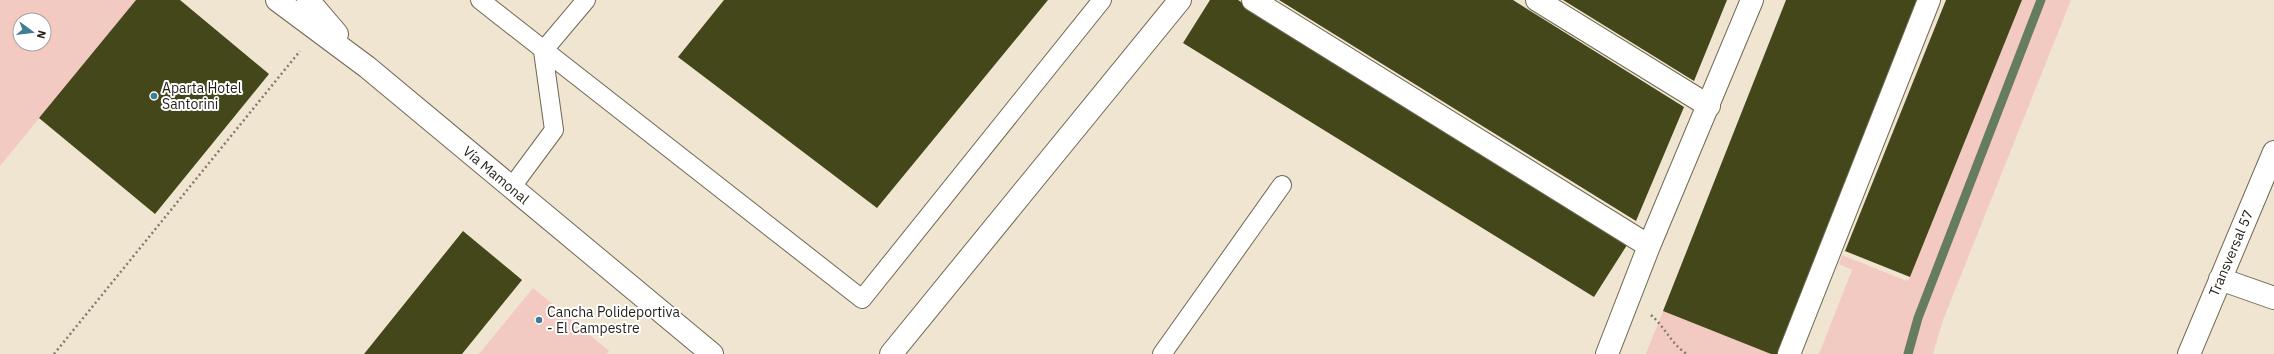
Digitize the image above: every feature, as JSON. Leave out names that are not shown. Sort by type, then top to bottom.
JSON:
[{"type":"street","name":"Vía Mamonal","points":[[277,0],[366,67],[712,354]]},
{"type":"street","points":[[308,0],[366,67]]},
{"type":"street","points":[[891,354],[1180,0]]},
{"type":"street","points":[[1253,0],[1649,246]]},
{"type":"street","points":[[1536,0],[1709,106]]},
{"type":"street","points":[[1607,354],[1649,246],[1709,106],[1752,0]]},
{"type":"street","points":[[1789,354],[1929,0]]},
{"type":"street","name":"Transversal 57","points":[[2188,354],[2274,152]]},
{"type":"street","points":[[2220,279],[2274,298]]},
{"type":"lane","points":[[480,0],[543,51],[862,299],[1102,0]]},
{"type":"lane","points":[[511,188],[554,130],[543,51],[586,0]]},
{"type":"lane","points":[[1162,354],[1282,186]]},
{"type":"path","points":[[54,354],[317,30]]},
{"type":"path","points":[[1630,297],[1659,322],[1675,344],[1687,354]]},
{"type":"shaded area","points":[[0,0],[136,0],[0,166]]},
{"type":"shaded area","points":[[2022,0],[2071,0],[1943,320],[1933,354],[1819,354],[1852,270],[1839,264],[1842,255],[1907,281],[1910,277]]},
{"type":"shaded area","name":"Cancha Polideportiva - El Campestre","points":[[533,288],[609,351],[607,354],[479,354]]},
{"type":"shaded area","points":[[1663,311],[1771,354],[1646,354]]},
{"type":"building","name":"Aparta Hotel Santorini","points":[[136,0],[180,0],[269,74],[155,214],[39,118]]},
{"type":"building","points":[[724,0],[1048,0],[877,208],[678,57]]},
{"type":"building","points":[[1210,0],[1238,0],[1380,92],[1627,245],[1594,297],[1183,43]]},
{"type":"building","points":[[1279,0],[1513,0],[1684,107],[1636,221]]},
{"type":"building","points":[[1563,0],[1727,0],[1694,81]]},
{"type":"building","points":[[1786,0],[1918,0],[1779,354],[1771,354],[1663,311]]},
{"type":"building","points":[[1946,0],[2022,0],[1910,277],[1845,251]]},
{"type":"building","points":[[463,231],[522,280],[462,354],[364,354]]},
{"type":"waterway","points":[[1908,354],[1918,318],[2041,0]]},
{"type":"place","name":"Aparta Hotel Santorini","points":[[154,96]]},
{"type":"place","name":"Cancha Polideportiva - El Campestre","points":[[539,320]]}]
